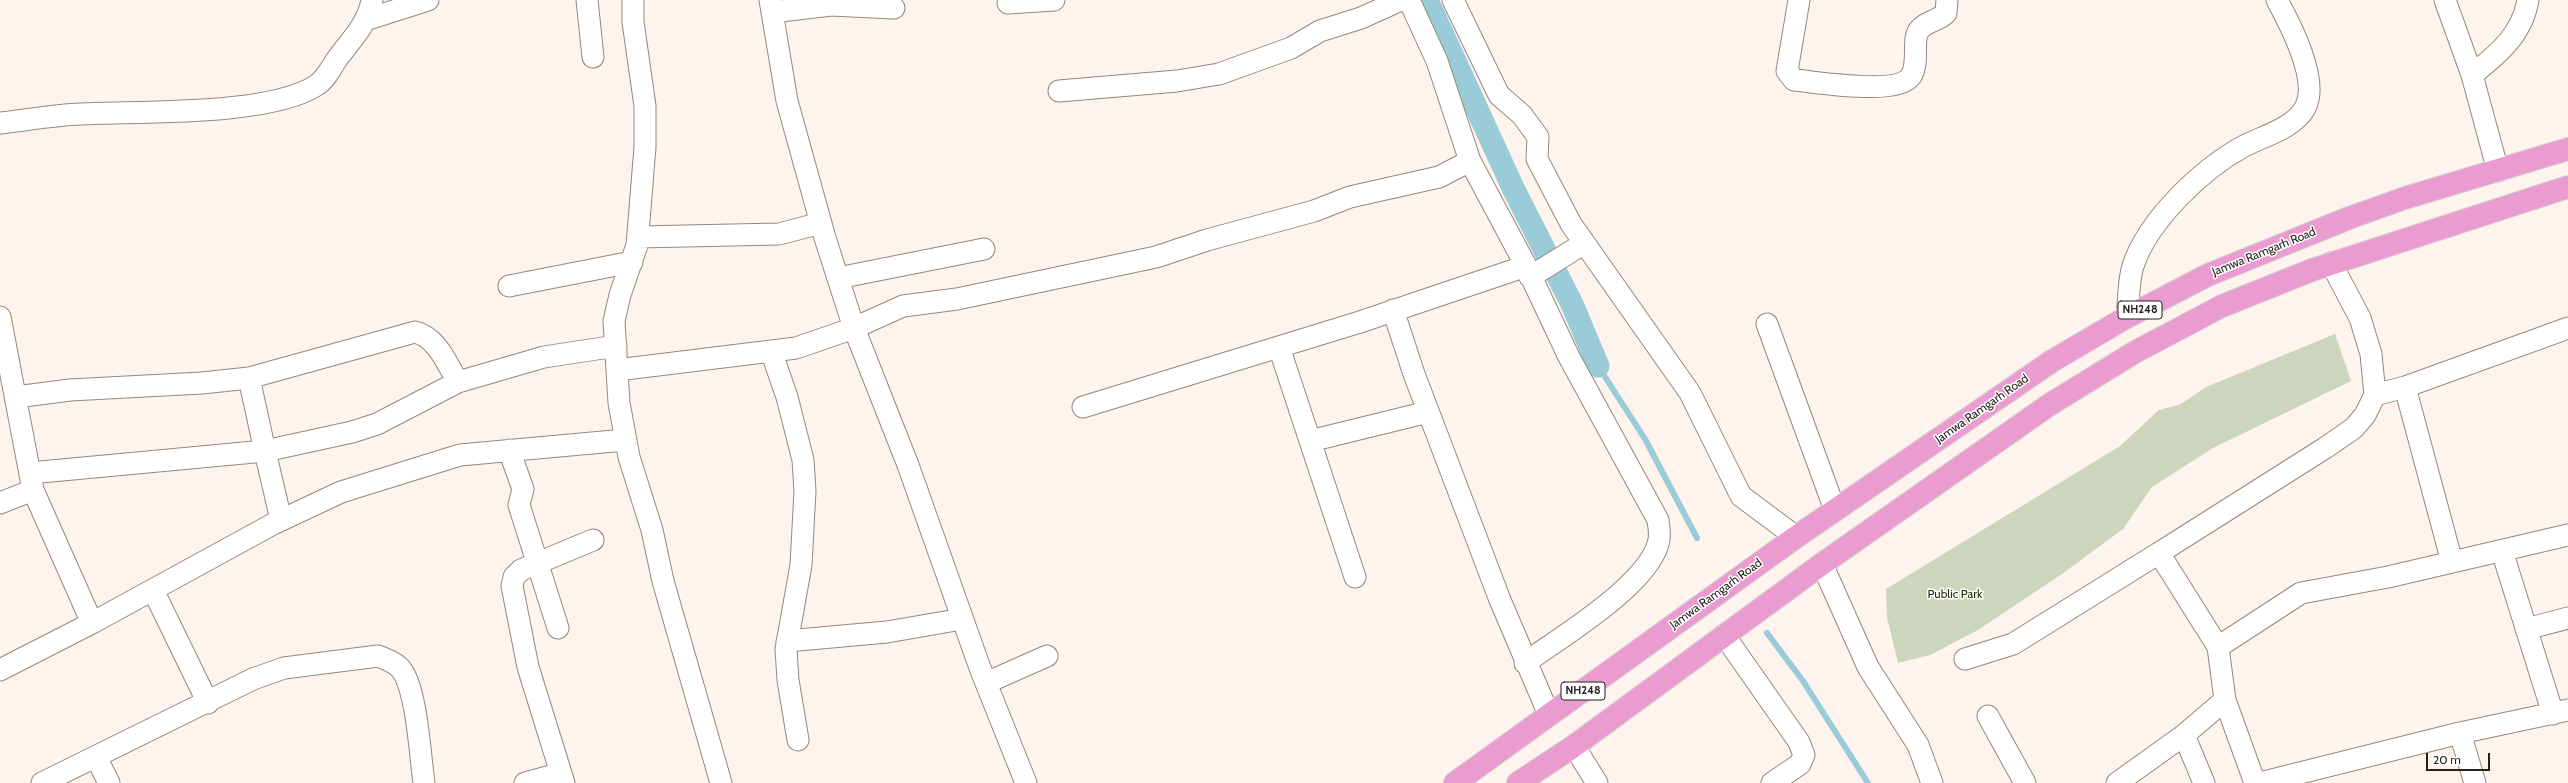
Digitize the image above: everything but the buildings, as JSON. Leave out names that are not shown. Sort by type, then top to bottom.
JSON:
[{"type":"highway","name":"Jamwa Ramgarh Road","points":[[1455,783],[1796,537],[2052,361],[2127,317],[2208,275],[2297,239],[2405,198],[2568,149]]},
{"type":"highway","name":"NH248","points":[[1518,783],[1574,746],[1731,630],[1778,598],[1822,564],[2049,405],[2135,352],[2222,306],[2321,267],[2568,187]]},
{"type":"highway","points":[[2297,239],[2321,267]]},
{"type":"street","points":[[0,123],[78,114],[257,105],[288,98],[316,85],[332,72],[336,60],[352,42],[365,20],[372,0]]},
{"type":"street","points":[[365,20],[428,0]]},
{"type":"street","points":[[587,0],[593,57]]},
{"type":"street","points":[[633,0],[633,22],[645,106],[645,147],[638,237],[632,262],[620,295],[614,321],[618,403],[625,440],[652,530],[663,581],[721,783]]},
{"type":"street","points":[[1008,3],[1054,0]]},
{"type":"street","points":[[1059,91],[1177,82],[1219,74],[1291,48],[1320,31],[1361,18],[1402,0]]},
{"type":"street","points":[[1409,0],[1437,61],[1470,161],[1531,271],[1569,357],[1647,497],[1658,520],[1660,534],[1658,546],[1648,564],[1621,592],[1526,663]]},
{"type":"street","points":[[1453,0],[1500,95],[1522,115],[1538,138],[1537,159],[1575,249],[1690,393],[1741,496],[1796,537]]},
{"type":"street","points":[[1799,0],[1787,71],[1789,76],[1794,80],[1873,87],[1903,84],[1910,78],[1915,68],[1916,35],[1919,29],[1946,13],[1947,0]]},
{"type":"street","points":[[2127,317],[2133,267],[2153,227],[2175,202],[2205,174],[2242,147],[2295,120],[2305,107],[2309,91],[2303,56],[2277,0]]},
{"type":"street","points":[[2445,0],[2472,75],[2498,171]]},
{"type":"street","points":[[2472,75],[2497,55],[2515,36],[2526,12],[2528,0]]},
{"type":"street","points":[[894,8],[831,5],[771,6],[787,101],[821,223],[854,328],[908,465],[962,619],[1026,783]]},
{"type":"street","points":[[617,370],[796,348],[854,328],[903,306],[957,299],[1156,257],[1207,240],[1314,211],[1350,197],[1384,191],[1439,177],[1470,161]]},
{"type":"street","points":[[638,237],[779,234],[821,223]]},
{"type":"street","points":[[838,278],[984,249]]},
{"type":"street","points":[[1084,407],[1280,347],[1393,310],[1531,271],[1575,249]]},
{"type":"street","points":[[509,286],[632,262]]},
{"type":"street","points":[[1965,659],[2014,644],[2354,428],[2365,415],[2375,395],[2371,354],[2360,318],[2321,267]]},
{"type":"street","points":[[1393,310],[1428,412],[1526,663],[1549,715]]},
{"type":"street","points":[[0,317],[5,368],[16,397],[31,481],[92,623]]},
{"type":"street","points":[[1767,324],[1808,442],[1835,510]]},
{"type":"street","points":[[2375,395],[2405,387],[2568,328]]},
{"type":"street","points":[[16,397],[70,390],[202,383],[249,378],[415,332],[424,334],[432,340],[458,382]]},
{"type":"street","points":[[0,503],[31,481],[264,451],[352,432],[377,424],[458,382],[544,356],[616,346]]},
{"type":"street","points":[[1280,347],[1355,577]]},
{"type":"street","points":[[771,351],[796,428],[803,460],[805,491],[801,565],[787,641],[788,680],[798,740]]},
{"type":"street","points":[[249,378],[264,451],[281,520]]},
{"type":"street","points":[[2405,387],[2452,562]]},
{"type":"street","points":[[1310,441],[1428,412]]},
{"type":"street","points":[[0,670],[92,623],[281,520],[356,487],[460,456],[509,450],[625,440]]},
{"type":"street","points":[[509,450],[523,489],[519,505],[536,563],[558,628]]},
{"type":"street","points":[[2218,647],[2301,593],[2502,552],[2568,535]]},
{"type":"street","points":[[525,783],[563,778],[528,667],[513,600],[514,577],[521,570],[593,540]]},
{"type":"street","points":[[2260,783],[2460,733],[2560,712],[2526,629],[2502,552]]},
{"type":"street","points":[[2159,553],[2218,647],[2225,700],[2255,783]]},
{"type":"street","points":[[1822,564],[1868,667],[1918,745],[1932,783]]},
{"type":"street","points":[[153,590],[208,703]]},
{"type":"street","points":[[2526,629],[2568,618]]},
{"type":"street","points":[[787,641],[887,632],[962,619]]},
{"type":"street","points":[[1731,630],[1799,742],[1804,755],[1800,764],[1772,783]]},
{"type":"street","points":[[42,783],[208,703],[253,679],[284,668],[378,656],[392,662],[401,669],[408,682],[414,703],[424,783]]},
{"type":"street","points":[[986,683],[1047,656]]},
{"type":"street","points":[[2117,783],[2184,735],[2225,700]]},
{"type":"street","points":[[1988,716],[2025,783]]},
{"type":"street","points":[[2460,733],[2475,783]]},
{"type":"street","points":[[2184,735],[2204,783]]},
{"type":"street","points":[[1574,746],[1597,783]]},
{"type":"street","points":[[96,757],[109,783]]},
{"type":"green space","name":"Public Park","points":[[2335,334],[2351,381],[2213,448],[2152,487],[2123,529],[2062,574],[1978,630],[1930,655],[1898,663],[1887,617],[1886,589],[2120,446],[2159,410],[2181,404],[2206,387]]},
{"type":"waterway","points":[[1427,0],[1514,190],[1572,304],[1598,366]]},
{"type":"waterway","points":[[1598,366],[1645,439],[1697,538]]},
{"type":"waterway","points":[[1767,633],[1803,681],[1868,783]]}]
